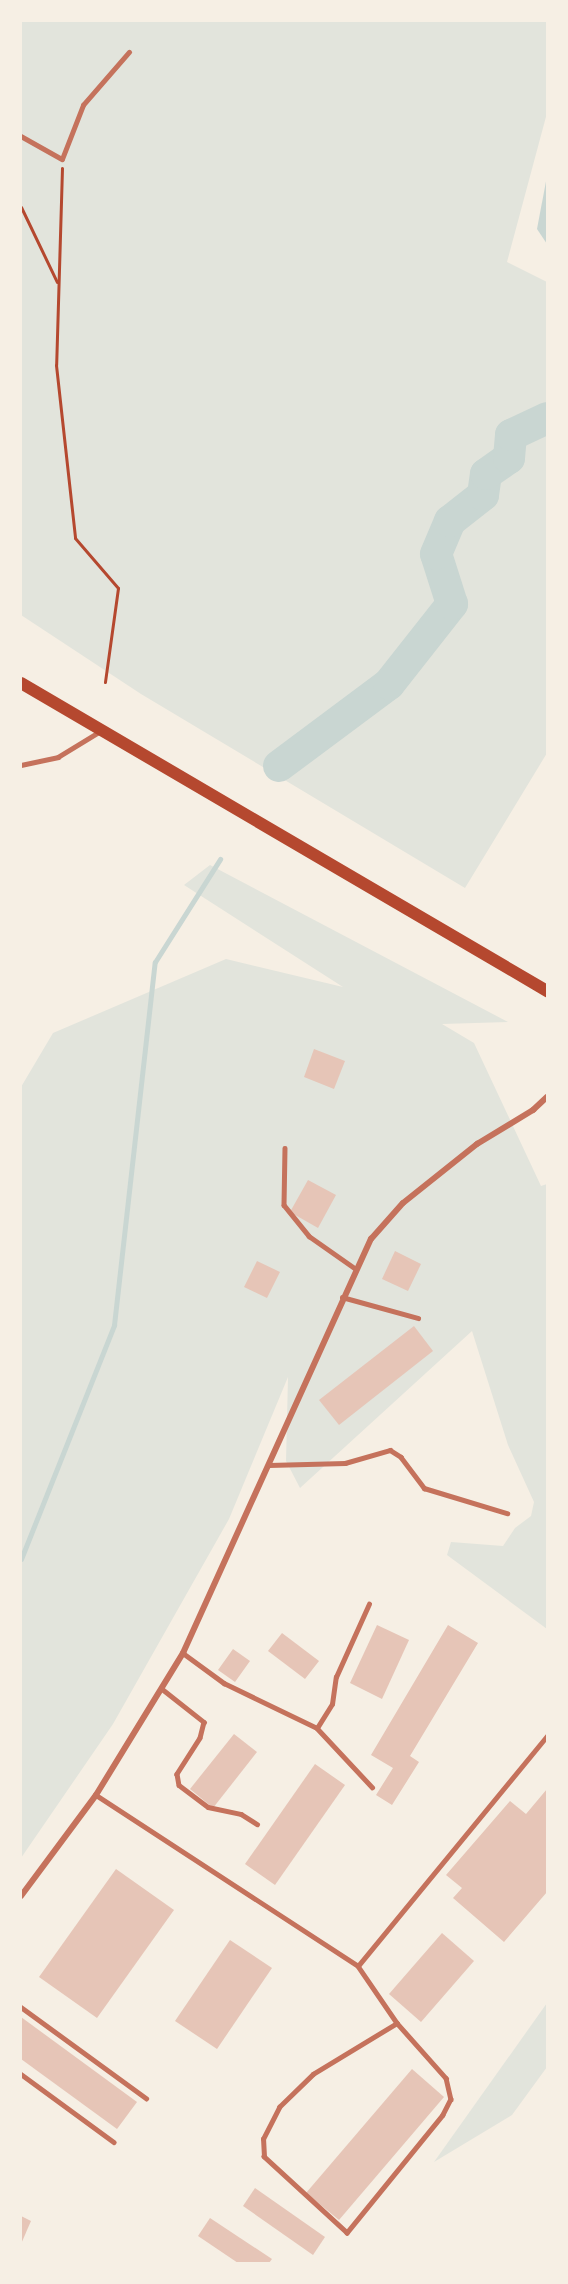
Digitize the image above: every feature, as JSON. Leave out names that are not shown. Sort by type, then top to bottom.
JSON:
[{"type":"main road","points":[[21,683],[547,991]]},
{"type":"street","points":[[21,1896],[96,1795],[183,1653],[269,1466],[342,1297],[371,1239],[403,1203],[477,1144],[533,1110],[547,1097]]},
{"type":"lane","points":[[21,136],[62,159],[83,105],[129,52]]},
{"type":"lane","points":[[21,765],[58,757],[102,731]]},
{"type":"lane","points":[[285,1148],[284,1205],[309,1236],[356,1269]]},
{"type":"lane","points":[[342,1297],[382,1311],[418,1318]]},
{"type":"lane","points":[[269,1466],[345,1463],[390,1450],[401,1456],[424,1488],[507,1513]]},
{"type":"lane","points":[[317,1728],[332,1704],[336,1677],[369,1604]]},
{"type":"lane","points":[[183,1653],[224,1683],[317,1728],[349,1758],[372,1787]]},
{"type":"lane","points":[[161,1688],[204,1722],[200,1738],[177,1774],[179,1785],[208,1807],[241,1814],[257,1824]]},
{"type":"lane","points":[[358,1966],[547,1736]]},
{"type":"lane","points":[[96,1795],[358,1966],[398,2023],[446,2078],[451,2099],[443,2115],[347,2233],[264,2157],[263,2139],[279,2107],[313,2074],[398,2023]]},
{"type":"lane","points":[[21,2007],[146,2098]]},
{"type":"lane","points":[[21,2074],[114,2142]]},
{"type":"path","points":[[62,159],[56,364],[75,538],[118,588],[105,682]]},
{"type":"path","points":[[21,207],[58,284]]},
{"type":"shaded area","points":[[21,21],[547,21],[547,113],[507,262],[547,282],[547,753],[465,888],[141,694],[21,615]]},
{"type":"shaded area","points":[[547,176],[547,244],[537,229]]},
{"type":"shaded area","points":[[210,865],[508,1022],[442,1024],[474,1043],[541,1186],[547,1184],[547,1629],[447,1555],[451,1542],[503,1546],[515,1528],[531,1516],[534,1502],[508,1445],[472,1331],[300,1488],[286,1461],[288,1377],[229,1519],[113,1724],[21,1858],[21,1087],[53,1033],[226,959],[343,987],[184,885]]},
{"type":"shaded area","points":[[547,2003],[547,2067],[512,2115],[434,2162]]},
{"type":"building","points":[[314,1049],[345,1061],[334,1089],[304,1077]]},
{"type":"building","points":[[308,1180],[336,1195],[318,1228],[290,1212]]},
{"type":"building","points":[[395,1251],[421,1264],[408,1291],[382,1279]]},
{"type":"building","points":[[257,1261],[280,1272],[267,1298],[244,1287]]},
{"type":"building","points":[[414,1326],[433,1351],[339,1425],[319,1400]]},
{"type":"building","points":[[377,1625],[409,1640],[382,1699],[350,1683]]},
{"type":"building","points":[[448,1625],[478,1643],[410,1756],[419,1762],[392,1805],[376,1795],[393,1768],[371,1755]]},
{"type":"building","points":[[282,1633],[319,1661],[305,1679],[268,1651]]},
{"type":"building","points":[[233,1649],[250,1661],[235,1682],[218,1670]]},
{"type":"building","points":[[234,1734],[257,1752],[213,1808],[190,1789]]},
{"type":"building","points":[[315,1764],[345,1785],[275,1885],[245,1864]]},
{"type":"building","points":[[547,1789],[547,1892],[504,1942],[453,1898],[462,1888],[446,1875],[510,1801],[526,1814]]},
{"type":"building","points":[[116,1869],[174,1910],[97,2018],[39,1977]]},
{"type":"building","points":[[442,1933],[474,1961],[421,2022],[389,1994]]},
{"type":"building","points":[[230,1940],[272,1968],[217,2049],[175,2021]]},
{"type":"building","points":[[21,2017],[137,2102],[117,2129],[21,2059]]},
{"type":"building","points":[[412,2069],[444,2097],[339,2220],[306,2193]]},
{"type":"building","points":[[255,2188],[325,2237],[313,2255],[243,2206]]},
{"type":"building","points":[[21,2216],[31,2221],[21,2244]]},
{"type":"building","points":[[210,2218],[272,2259],[269,2263],[238,2263],[198,2236]]},
{"type":"waterway","points":[[279,766],[389,684],[452,604],[436,554],[450,521],[483,495],[486,474],[509,458],[511,435],[547,418]]},
{"type":"waterway","points":[[21,1559],[114,1325],[155,962],[220,859]]}]
